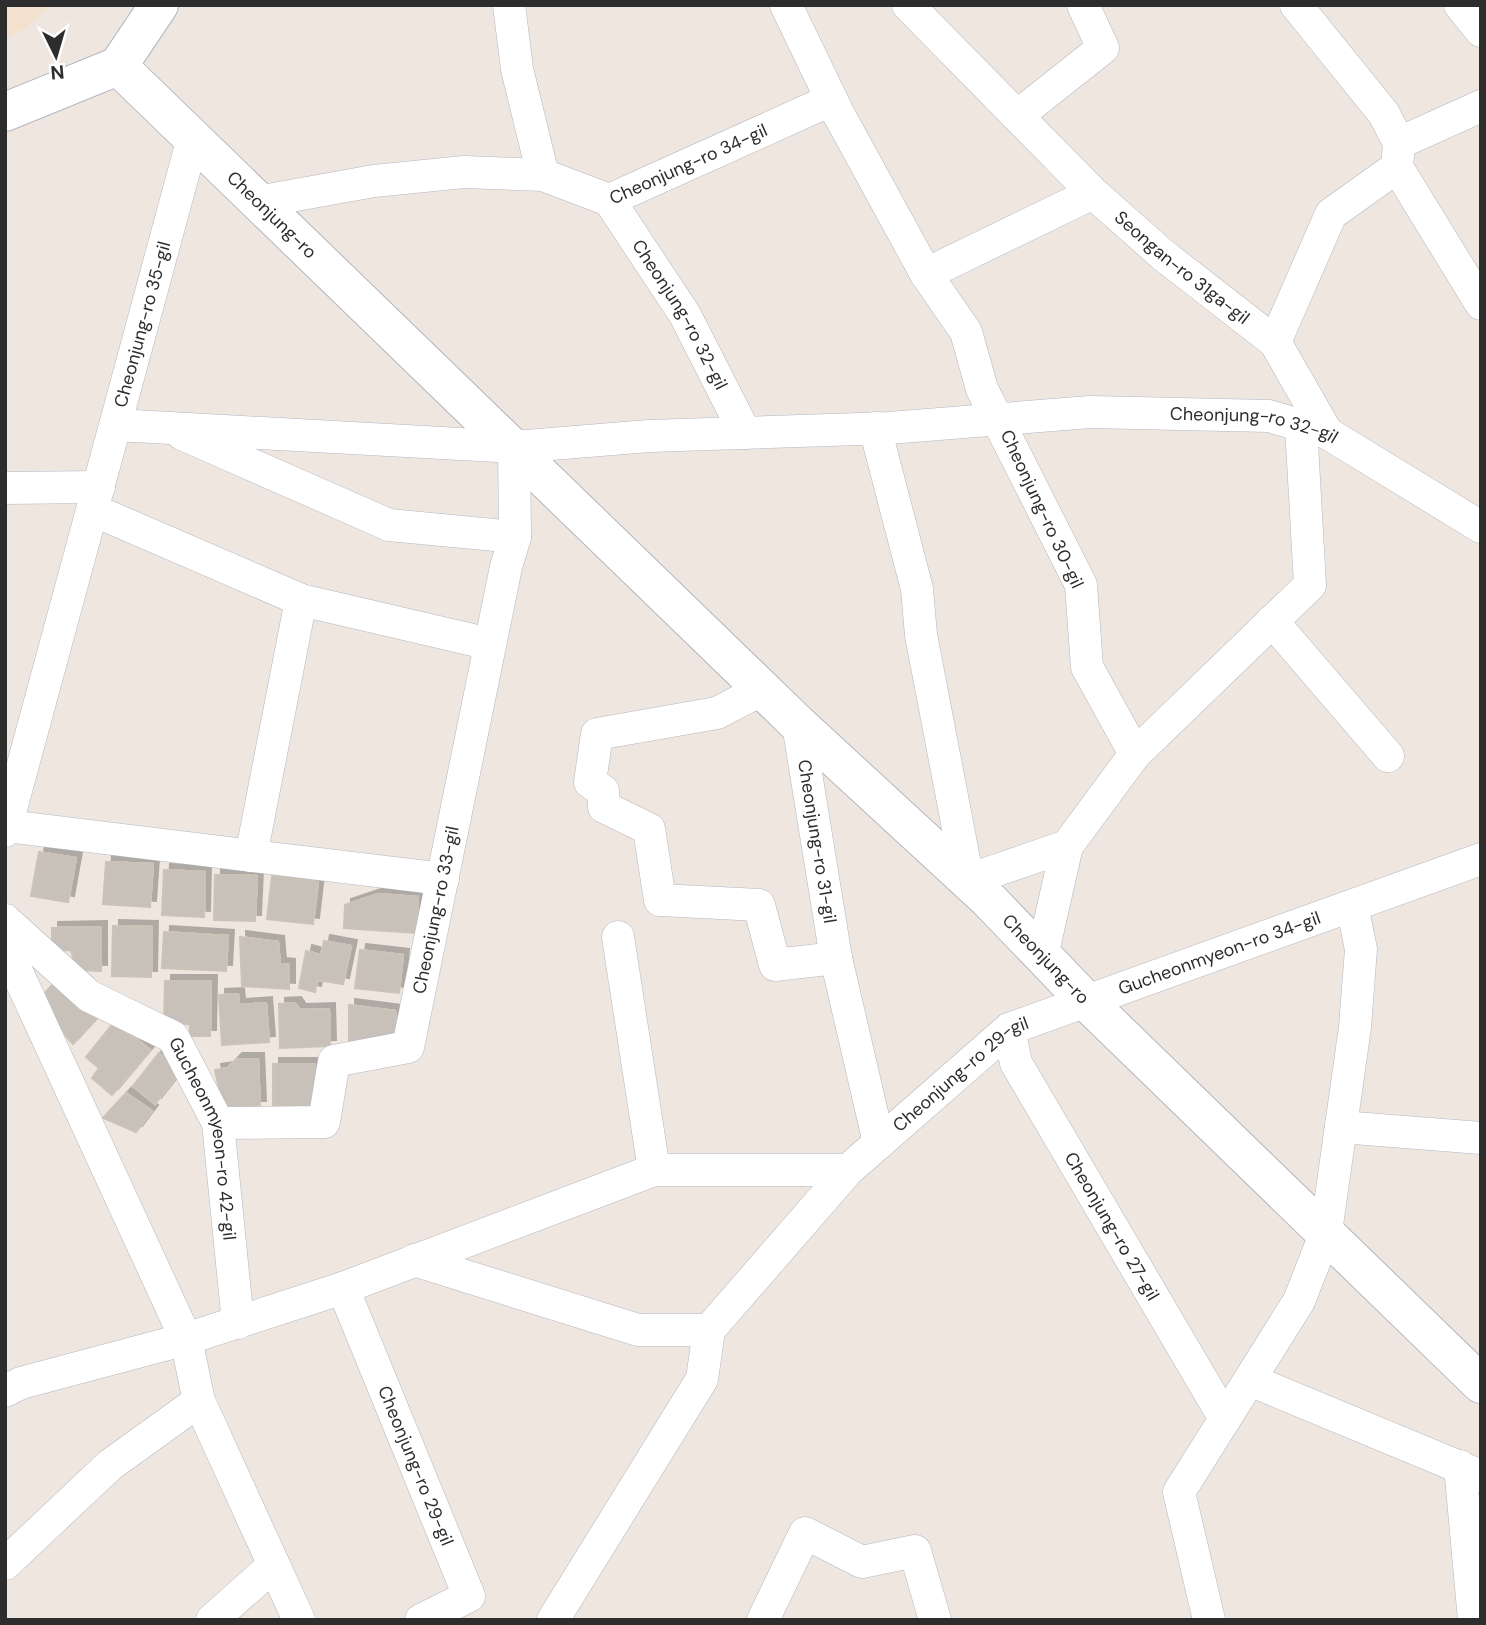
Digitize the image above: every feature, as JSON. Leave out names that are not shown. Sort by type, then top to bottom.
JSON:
[{"type":"street","points":[[5,112],[117,66],[159,5]]},
{"type":"street","points":[[509,5],[517,69],[544,175]]},
{"type":"street","points":[[786,5],[831,100],[926,274],[966,332],[982,389],[1000,419]]},
{"type":"street","name":"Seongan-ro 31ga-gil","points":[[908,5],[1093,193],[1163,255],[1275,342],[1314,429]]},
{"type":"street","points":[[1017,116],[1103,48],[1083,5]]},
{"type":"street","points":[[1296,5],[1384,114],[1398,155],[1481,304]]},
{"type":"street","points":[[1460,5],[1481,31]]},
{"type":"street","name":"Cheonjung-ro","points":[[117,66],[798,724],[968,880],[1086,1001],[1481,1384]]},
{"type":"street","name":"Cheonjung-ro 34-gil","points":[[257,202],[374,181],[464,172],[544,175],[609,200],[831,100]]},
{"type":"street","points":[[1275,342],[1331,214],[1398,155],[1481,106]]},
{"type":"street","name":"Cheonjung-ro 35-gil","points":[[193,138],[6,828],[443,879]]},
{"type":"street","points":[[926,274],[1093,193]]},
{"type":"street","name":"Cheonjung-ro 32-gil","points":[[609,200],[685,315],[745,433]]},
{"type":"street","name":"Cheonjung-ro 32-gil","points":[[514,447],[649,436],[875,428],[1090,412],[1269,416],[1314,429],[1481,527]]},
{"type":"street","name":"Cheonjung-ro 30-gil","points":[[1000,419],[1081,585],[1087,667],[1135,754]]},
{"type":"street","points":[[116,425],[514,447]]},
{"type":"street","points":[[163,426],[389,525],[515,537]]},
{"type":"street","points":[[875,428],[918,589],[921,635],[968,880],[1068,846]]},
{"type":"street","points":[[1042,956],[1068,846],[1135,754],[1310,585],[1314,429]]},
{"type":"street","name":"Cheonjung-ro 33-gil","points":[[218,1123],[324,1122],[334,1061],[408,1046],[490,644],[515,537],[514,447]]},
{"type":"street","points":[[5,488],[96,498],[301,600],[490,644]]},
{"type":"street","points":[[251,856],[301,600]]},
{"type":"street","points":[[1272,621],[1388,756]]},
{"type":"street","points":[[763,690],[717,713],[597,734],[590,782],[603,791],[604,807],[649,828],[660,900],[759,905],[775,965],[836,958]]},
{"type":"street","name":"Cheonjung-ro 31-gil","points":[[798,724],[836,958],[879,1143]]},
{"type":"street","name":"Gucheonmyeon-ro 34-gil","points":[[1086,1001],[1481,859]]},
{"type":"street","points":[[1209,1620],[1179,1492],[1299,1301],[1325,1232],[1355,1027],[1361,949],[1352,906]]},
{"type":"street","name":"Gucheonmyeon-ro 42-gil","points":[[5,920],[89,996],[173,1037],[218,1123],[238,1323]]},
{"type":"street","points":[[618,937],[654,1170]]},
{"type":"street","points":[[5,946],[186,1339],[199,1401],[299,1620]]},
{"type":"street","name":"Cheonjung-ro 29-gil","points":[[709,1330],[848,1170],[1009,1029],[1086,1001]]},
{"type":"street","name":"Cheonjung-ro 27-gil","points":[[1009,1029],[1016,1063],[1225,1419]]},
{"type":"street","points":[[1340,1127],[1481,1138]]},
{"type":"street","points":[[5,1391],[22,1383],[186,1339],[342,1288],[654,1170],[848,1170]]},
{"type":"street","points":[[414,1261],[638,1330],[709,1330],[702,1379],[553,1620]]},
{"type":"street","name":"Cheonjung-ro 29-gil","points":[[342,1288],[469,1596],[421,1620]]},
{"type":"street","points":[[1250,1380],[1470,1471],[1474,1620]]},
{"type":"street","points":[[5,1564],[110,1465],[199,1401]]},
{"type":"street","points":[[763,1620],[805,1532],[862,1562],[915,1552],[935,1620]]},
{"type":"street","points":[[212,1620],[274,1565]]},
{"type":"shaded area","points":[[5,5],[51,5],[26,28],[5,39]]},
{"type":"building","points":[[39,852],[76,858],[68,902],[31,896]]},
{"type":"building","points":[[106,862],[153,864],[150,907],[103,904]]},
{"type":"building","points":[[164,870],[205,872],[204,917],[162,915]]},
{"type":"building","points":[[215,875],[257,876],[255,921],[214,920]]},
{"type":"building","points":[[272,876],[318,881],[313,924],[267,919]]},
{"type":"building","points":[[378,894],[418,897],[416,933],[344,928],[345,905]]},
{"type":"building","points":[[113,926],[152,927],[151,977],[112,976]]},
{"type":"building","points":[[101,927],[101,971],[76,970],[71,950],[52,951],[52,928]]},
{"type":"building","points":[[164,932],[228,936],[226,971],[162,968]]},
{"type":"building","points":[[240,937],[278,942],[280,964],[289,965],[289,989],[242,986]]},
{"type":"building","points":[[324,941],[351,946],[343,984],[317,980],[315,992],[299,988],[306,951],[321,955]]},
{"type":"building","points":[[360,950],[403,955],[399,993],[355,988]]},
{"type":"building","points":[[58,979],[99,1016],[73,1044],[50,1018],[41,997]]},
{"type":"building","points":[[165,981],[211,981],[210,1036],[190,1036],[190,1024],[164,1023]]},
{"type":"building","points":[[238,994],[239,1005],[266,1003],[269,1042],[222,1045],[219,995]]},
{"type":"building","points":[[295,1003],[300,1010],[329,1009],[330,1046],[280,1048],[279,1004]]},
{"type":"building","points":[[349,1005],[395,1011],[397,1040],[349,1044]]},
{"type":"building","points":[[115,1021],[150,1050],[112,1095],[92,1078],[99,1068],[86,1057]]},
{"type":"building","points":[[159,1053],[181,1071],[155,1104],[133,1086]]},
{"type":"building","points":[[236,1059],[258,1059],[260,1107],[223,1107],[215,1070],[228,1068]]},
{"type":"building","points":[[273,1064],[315,1064],[315,1106],[273,1106]]},
{"type":"building","points":[[126,1093],[152,1111],[136,1132],[103,1118]]}]
